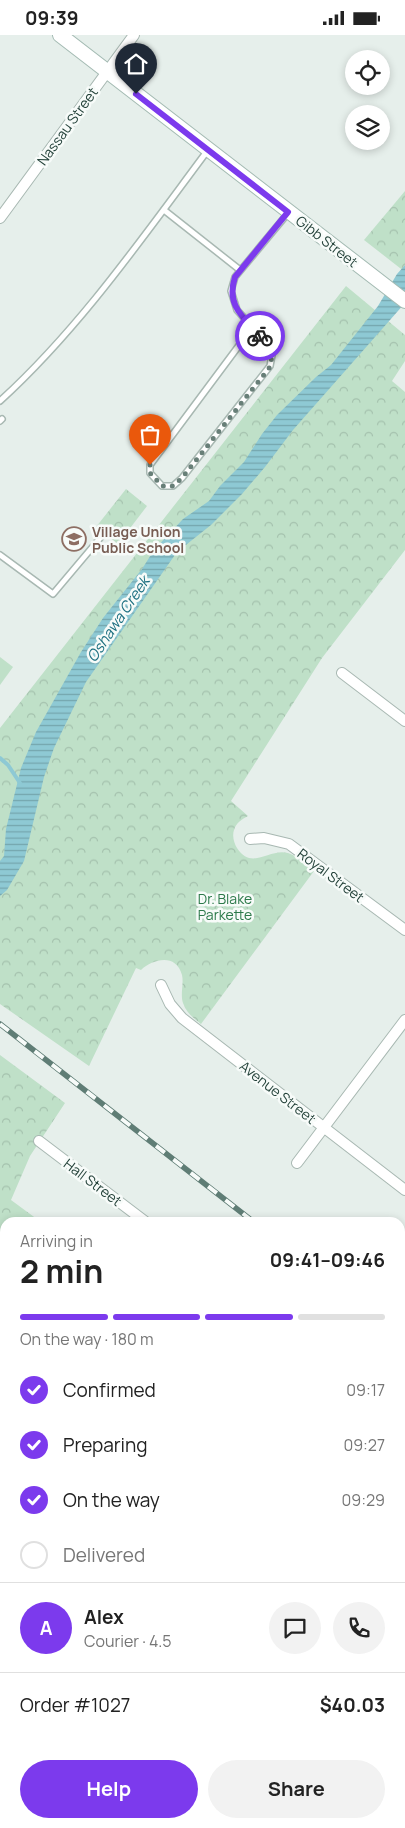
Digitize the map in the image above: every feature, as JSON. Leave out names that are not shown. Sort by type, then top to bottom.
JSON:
[{"type":"main road","name":"Gibb Street","points":[[60,35],[405,301]]},
{"type":"street","name":"Nassau Street","points":[[0,218],[134,35]]},
{"type":"street","points":[[342,673],[405,721]]},
{"type":"street","name":"Royal Street","points":[[250,839],[264,838],[289,844],[405,930]]},
{"type":"street","name":"Avenue Street","points":[[161,985],[170,1004],[182,1018],[405,1190]]},
{"type":"street","points":[[296,1163],[325,1128],[405,1019]]},
{"type":"street","name":"Hall Street","points":[[39,1141],[139,1217]]},
{"type":"lane","points":[[0,401],[30,374],[118,271],[208,149]]},
{"type":"lane","points":[[164,210],[240,271]]},
{"type":"lane","points":[[252,328],[150,465],[150,473],[162,486],[173,486],[182,478],[270,367],[273,350],[237,311],[231,291],[235,277],[288,212]]},
{"type":"lane","points":[[0,555],[53,594],[101,537]]},
{"type":"green space","points":[[405,191],[405,272],[364,240]]},
{"type":"green space","name":"Dr. Blake Parkette","points":[[346,286],[405,335],[405,361],[392,381],[405,392],[405,550],[322,658],[231,801],[248,816],[238,823],[233,832],[235,844],[243,855],[255,858],[274,853],[288,853],[299,858],[314,871],[201,1024],[190,1015],[184,1006],[182,975],[175,963],[164,960],[152,963],[141,970],[136,968],[89,1066],[0,1004],[0,728]]},
{"type":"green space","points":[[126,489],[147,506],[118,544],[96,527]]},
{"type":"green space","points":[[0,657],[13,667],[0,685]]},
{"type":"green space","points":[[0,1055],[65,1103],[30,1156],[11,1200],[34,1217],[0,1217]]},
{"type":"water","name":"Oshawa Creek","points":[[405,265],[405,303],[293,430],[242,494],[211,525],[177,552],[86,682],[54,748],[44,777],[24,861],[7,890],[0,896],[0,861],[4,856],[6,829],[21,768],[36,732],[81,652],[103,618],[142,569],[154,550],[183,519],[209,501],[220,486],[244,462],[277,415],[331,365],[378,306],[397,274]]},
{"type":"waterway","points":[[0,758],[8,765],[20,783]]},
{"type":"railway","points":[[0,1024],[247,1217]]},
{"type":"way so far","points":[[150,465],[150,473],[162,486],[173,486],[182,478],[270,367],[273,350],[260,336]]},
{"type":"place","name":"Village Union Public School","points":[[74,539]]},
{"type":"route","points":[[136,94],[288,212],[235,277],[231,291],[237,311],[260,336]]}]
